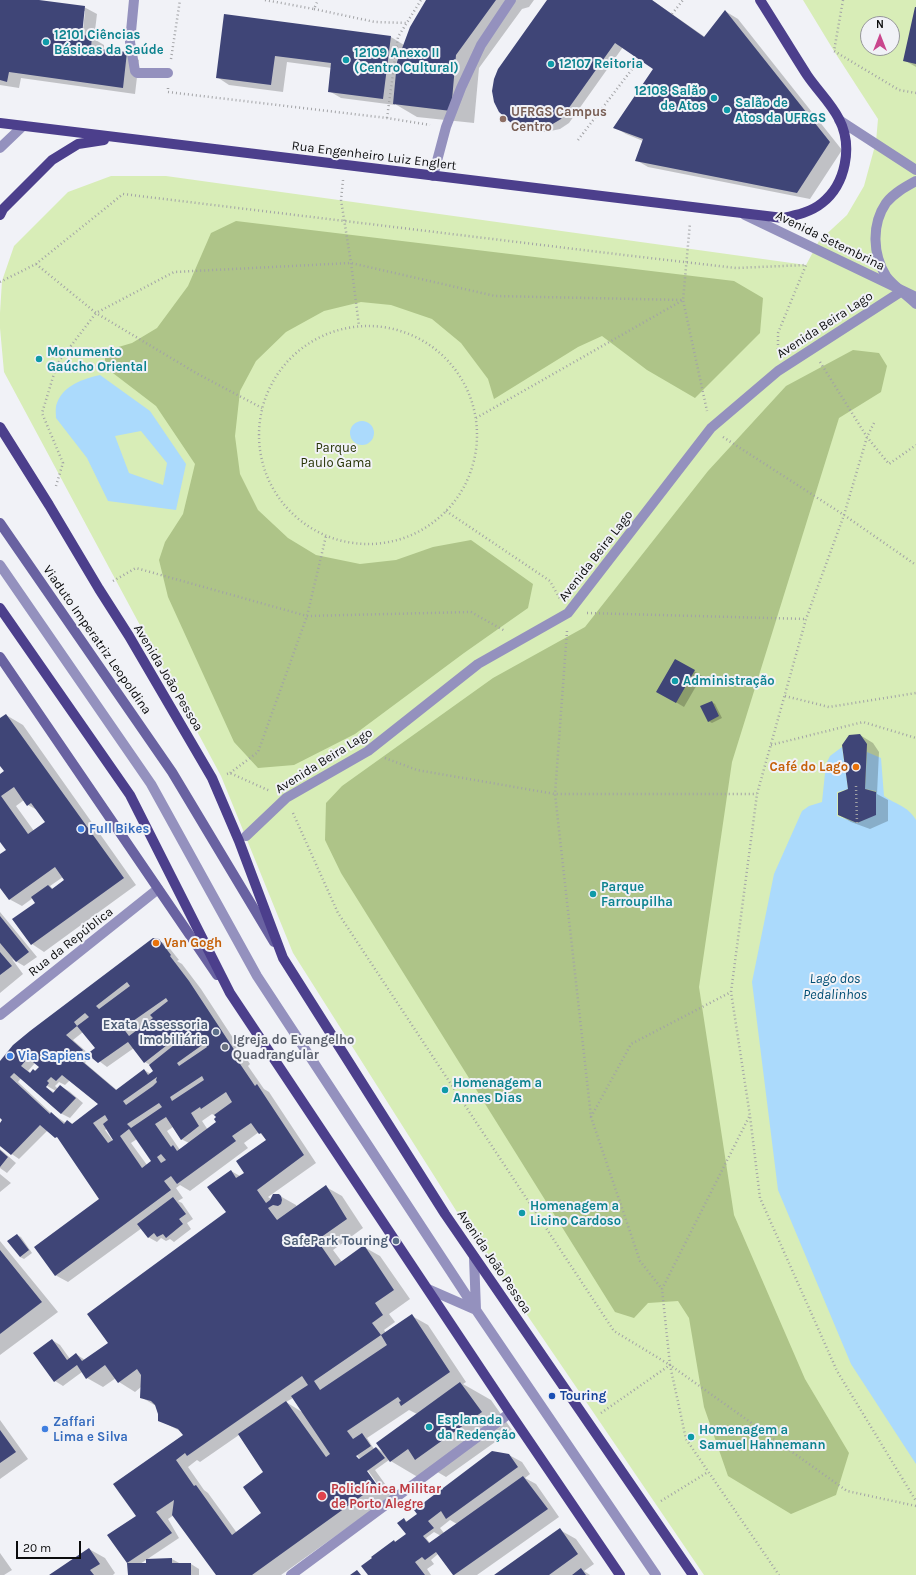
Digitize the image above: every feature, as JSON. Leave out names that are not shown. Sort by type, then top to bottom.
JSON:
[{"type":"main road","points":[[760,0],[808,75],[840,120]]},
{"type":"main road","name":"Rua Engenheiro Luiz Englert","points":[[0,123],[691,207],[746,215],[783,218],[804,214],[823,203],[838,184],[846,162],[845,141],[840,120]]},
{"type":"main road","points":[[1,212],[52,160],[78,144],[116,138]]},
{"type":"main road","name":"Avenida João Pessoa","points":[[0,426],[129,636],[212,778],[239,842],[283,958]]},
{"type":"main road","name":"Viaduto Imperatriz Leopoldina","points":[[0,523],[172,772]]},
{"type":"main road","points":[[0,608],[130,796],[230,993]]},
{"type":"main road","points":[[0,657],[230,993],[620,1575]]},
{"type":"main road","name":"Avenida João Pessoa","points":[[172,772],[283,958],[445,1214],[692,1575]]},
{"type":"street","points":[[134,0],[130,42],[135,71],[137,73],[168,73]]},
{"type":"street","points":[[433,176],[446,127],[481,45],[511,0]]},
{"type":"street","points":[[840,120],[916,170]]},
{"type":"street","points":[[0,148],[23,126]]},
{"type":"street","name":"Avenida Setembrina","points":[[902,291],[887,278],[878,260],[874,241],[878,221],[886,203],[900,190],[916,181]]},
{"type":"street","name":"Avenida Setembrina","points":[[746,215],[902,291],[916,296]]},
{"type":"street","points":[[902,291],[916,304]]},
{"type":"street","name":"Avenida Beira Lago","points":[[246,836],[286,798],[368,751],[478,664],[568,613],[711,428],[778,371],[813,350],[902,291]]},
{"type":"street","points":[[0,566],[151,784],[257,976],[476,1310],[656,1575]]},
{"type":"street","name":"Rua da República","points":[[0,1015],[158,889]]},
{"type":"street","points":[[474,1257],[476,1310]]},
{"type":"street","points":[[428,1288],[476,1310]]},
{"type":"street","points":[[291,1575],[510,1413]]},
{"type":"path","points":[[180,0],[168,73],[168,92],[387,118],[446,127]]},
{"type":"path","points":[[265,0],[375,22],[407,23]]},
{"type":"path","points":[[314,9],[318,0]]},
{"type":"path","points":[[387,118],[398,37],[421,0]]},
{"type":"path","points":[[672,14],[683,0]]},
{"type":"path","points":[[843,0],[834,51],[898,90],[916,93]]},
{"type":"path","points":[[578,140],[639,60]]},
{"type":"path","points":[[345,165],[341,200],[352,263],[359,326]]},
{"type":"path","points":[[0,282],[36,264],[123,194],[736,268],[806,265],[778,333],[778,371]]},
{"type":"path","points":[[691,207],[683,300],[711,428],[844,515],[916,565]]},
{"type":"path","points":[[49,505],[63,463],[42,413],[57,364],[96,312],[174,272],[352,263],[495,296],[683,300]]},
{"type":"path","points":[[36,264],[96,312],[196,373],[262,408]]},
{"type":"path","points":[[476,418],[683,300]]},
{"type":"path","points":[[359,326],[392,328],[422,340],[448,360],[466,387],[476,418],[476,452],[466,484],[446,511],[420,531],[390,542],[358,543],[326,536],[299,520],[278,497],[264,469],[258,438],[262,408],[275,377],[297,351],[326,334],[359,326]]},
{"type":"path","points":[[813,350],[867,437],[890,464],[916,445]]},
{"type":"path","points":[[874,423],[867,437],[844,515],[806,619],[757,794],[731,992],[750,1116],[760,1198],[837,1371],[916,1501]]},
{"type":"path","points":[[446,511],[550,582],[568,613],[556,794],[591,1117],[640,1260],[662,1289],[670,1365],[686,1439],[779,1575]]},
{"type":"path","points":[[212,778],[230,773],[258,752],[307,616],[326,536]]},
{"type":"path","points":[[99,589],[136,568],[307,616],[470,612],[521,640]]},
{"type":"path","points":[[568,613],[806,619]]},
{"type":"path","points":[[785,696],[829,707],[916,693]]},
{"type":"path","points":[[771,745],[863,722],[916,738]]},
{"type":"path","points":[[368,751],[417,770],[556,794],[757,794]]},
{"type":"path","points":[[230,773],[286,798],[338,913],[614,1331],[670,1365],[847,1491],[916,1506]]},
{"type":"path","points":[[856,786],[857,823]]},
{"type":"path","points":[[591,1117],[631,1044],[731,992]]},
{"type":"path","points":[[662,1289],[750,1116]]},
{"type":"path","points":[[588,1422],[670,1365]]},
{"type":"path","points":[[648,1510],[708,1472]]},
{"type":"green space","name":"Parque Farroupilha","points":[[803,0],[916,0],[916,1575],[704,1575],[457,1212],[293,953],[221,776],[4,372],[0,328],[2,281],[14,246],[68,192],[111,176],[166,176],[806,265],[819,241],[847,215],[864,186],[876,142],[878,119]]},
{"type":"green space","points":[[236,221],[734,281],[763,298],[760,333],[695,398],[647,370],[602,336],[578,347],[494,399],[488,379],[461,343],[432,319],[391,305],[361,302],[324,311],[286,332],[256,361],[240,391],[235,436],[240,474],[258,510],[288,538],[316,555],[360,564],[396,560],[433,547],[471,540],[533,584],[528,608],[464,653],[355,734],[294,765],[258,768],[234,742],[168,597],[159,560],[165,542],[183,514],[195,464],[156,406],[105,367],[105,351],[132,343],[157,328],[188,286],[211,233]]},
{"type":"green space","points":[[853,350],[879,353],[887,366],[881,392],[839,418],[732,762],[699,987],[734,1215],[805,1379],[849,1453],[836,1495],[791,1514],[728,1476],[704,1407],[689,1318],[678,1301],[648,1303],[634,1318],[615,1312],[341,873],[325,840],[326,803],[342,786],[493,678],[585,627],[708,471],[786,386]]},
{"type":"water","points":[[100,375],[150,411],[186,464],[176,510],[108,501],[87,458],[56,418],[56,405],[64,392],[69,387],[81,381]],"holes":[[[141,431],[167,463],[163,485],[129,473],[115,436]]]},
{"type":"water","points":[[362,421],[371,424],[374,433],[371,442],[362,445],[353,442],[350,433],[353,424]]},
{"type":"water","name":"Lago dos Pedalinhos","points":[[842,747],[848,789],[837,792],[837,816],[857,823],[876,814],[876,791],[865,789],[867,752],[881,758],[884,796],[909,811],[916,820],[916,1464],[851,1364],[778,1190],[752,982],[774,874],[802,811],[809,806],[822,802],[826,764],[830,756]]},
{"type":"building","name":"12101 Ciências Básicas da Saúde","points":[[0,0],[39,0],[85,6],[82,35],[92,36],[91,48],[127,52],[123,88],[9,72],[7,82],[0,80]]},
{"type":"building","points":[[426,0],[496,0],[456,55],[451,111],[393,104],[397,62],[410,27]]},
{"type":"building","name":"12108 Salão de Atos","points":[[547,0],[652,0],[704,37],[725,10],[830,142],[797,193],[635,161],[643,139],[613,128],[653,69],[615,43],[561,119],[551,125],[537,128],[523,128],[510,122],[499,112],[494,102],[492,91],[494,79],[498,69]]},
{"type":"building","points":[[916,7],[916,64],[903,61]]},
{"type":"building","name":"12109 Anexo II (Centro Cultural)","points":[[224,14],[391,36],[383,99],[328,92],[331,63],[275,56],[271,85],[216,78]]},
{"type":"building","name":"Administração","points":[[675,659],[695,670],[676,703],[656,692]]},
{"type":"building","points":[[712,701],[719,716],[708,722],[700,706]]},
{"type":"building","points":[[6,714],[124,878],[31,945],[12,919],[35,903],[31,897],[48,885],[52,889],[64,880],[55,867],[9,900],[0,888],[0,854],[6,850],[0,842],[0,774],[4,771],[0,766],[0,718]],"holes":[[[14,787],[27,806],[31,803],[45,822],[28,834],[1,796]]]},
{"type":"building","name":"Café do Lago","points":[[860,734],[867,744],[865,789],[876,792],[876,815],[857,823],[838,815],[838,793],[848,789],[842,745],[849,735]]},
{"type":"building","points":[[0,916],[29,952],[16,962],[0,943]]},
{"type":"building","points":[[153,938],[159,939],[189,981],[239,1057],[236,1058],[255,1086],[257,1084],[304,1155],[257,1190],[266,1203],[270,1200],[273,1194],[279,1194],[281,1196],[281,1204],[278,1206],[273,1205],[268,1208],[277,1220],[326,1185],[347,1219],[317,1240],[335,1266],[364,1245],[394,1290],[375,1303],[383,1315],[372,1323],[381,1335],[412,1314],[450,1372],[401,1406],[399,1402],[401,1401],[398,1397],[347,1431],[353,1439],[362,1433],[371,1446],[356,1456],[359,1459],[376,1447],[385,1458],[367,1471],[377,1485],[252,1575],[216,1575],[172,1515],[174,1500],[156,1512],[172,1533],[127,1563],[107,1535],[136,1516],[113,1484],[183,1435],[178,1429],[158,1421],[158,1414],[155,1405],[151,1401],[140,1398],[141,1375],[137,1369],[118,1383],[105,1365],[86,1379],[77,1365],[54,1382],[33,1353],[52,1339],[67,1360],[76,1353],[82,1361],[108,1343],[87,1314],[226,1212],[207,1187],[231,1170],[236,1178],[244,1173],[236,1161],[266,1140],[261,1133],[259,1134],[251,1123],[232,1136],[236,1141],[177,1184],[171,1176],[164,1181],[171,1190],[55,1276],[34,1247],[99,1199],[57,1137],[55,1138],[40,1125],[11,1155],[0,1146],[0,1123],[2,1120],[0,1118],[0,1061],[13,1045]],"holes":[[[127,982],[130,986],[99,1009],[96,1006]],[[166,998],[168,1001],[150,1015],[153,1018],[129,1036],[123,1028]],[[85,1013],[89,1017],[77,1026],[74,1022]],[[77,1026],[95,1048],[87,1054],[98,1063],[128,1042],[144,1063],[171,1042],[174,1045],[149,1065],[153,1071],[148,1075],[144,1069],[116,1090],[77,1057],[83,1050],[66,1035]],[[205,1043],[207,1047],[179,1066],[177,1063]],[[28,1058],[39,1067],[35,1071],[33,1069],[30,1073],[21,1066]],[[14,1073],[61,1114],[76,1098],[60,1085],[53,1093],[46,1087],[49,1083],[47,1081],[51,1077],[56,1081],[62,1075],[98,1104],[72,1124],[67,1120],[64,1124],[51,1112],[50,1114],[10,1077]],[[202,1076],[204,1080],[172,1101],[170,1097]],[[157,1077],[157,1082],[126,1105],[123,1101]],[[226,1092],[232,1102],[214,1115],[216,1117],[214,1119],[216,1122],[177,1151],[173,1145],[171,1147],[155,1124],[166,1117],[181,1140],[199,1126],[191,1113],[200,1107],[201,1109]],[[159,1103],[162,1107],[131,1128],[127,1124]],[[105,1115],[108,1120],[103,1124],[113,1140],[108,1143],[93,1123]],[[129,1129],[151,1161],[142,1168],[120,1136]],[[161,1154],[166,1160],[161,1163],[157,1157]],[[381,1335],[387,1345],[320,1390],[314,1381]],[[302,1376],[308,1385],[291,1396],[330,1454],[326,1457],[286,1401],[238,1434],[263,1472],[243,1487],[261,1513],[232,1535],[176,1460],[185,1453],[187,1456]]]},
{"type":"building","points":[[0,952],[12,966],[0,975]]},
{"type":"building","points":[[0,1150],[8,1157],[0,1167]]},
{"type":"building","points":[[173,1197],[186,1214],[179,1219],[183,1224],[166,1238],[163,1234],[157,1237],[154,1233],[148,1238],[137,1224]]},
{"type":"building","points":[[17,1234],[29,1250],[20,1257],[7,1241]]},
{"type":"building","points":[[0,1250],[42,1302],[0,1334]]},
{"type":"building","name":"Esplanada da Redenção","points":[[460,1382],[482,1412],[415,1460],[408,1449],[390,1462],[376,1443]]},
{"type":"building","points":[[0,1430],[16,1452],[0,1463]]},
{"type":"building","points":[[492,1451],[509,1454],[518,1467],[446,1519],[441,1511],[428,1521],[434,1528],[423,1536],[429,1543],[523,1476],[548,1509],[454,1575],[436,1552],[425,1560],[422,1557],[415,1562],[425,1575],[368,1575],[361,1566],[394,1540],[395,1542],[406,1534],[397,1523],[404,1518],[406,1522],[417,1514],[414,1510]]},
{"type":"building","points":[[560,1528],[578,1554],[549,1575],[494,1575]]},
{"type":"building","points":[[89,1548],[100,1564],[90,1570],[94,1575],[49,1575]]},
{"type":"building","points":[[172,1558],[172,1563],[191,1563],[191,1575],[128,1575],[127,1563],[146,1563],[146,1559]]},
{"type":"building","points":[[581,1568],[586,1575],[572,1575]]},
{"type":"building","points":[[357,1570],[361,1575],[350,1575]]},
{"type":"place","name":"12101 Ciências Básicas da Saúde","points":[[46,42]]},
{"type":"place","name":"12109 Anexo II (Centro Cultural)","points":[[346,60]]},
{"type":"place","name":"12107 Reitoria","points":[[551,64]]},
{"type":"place","name":"12108 Salão de Atos","points":[[714,98]]},
{"type":"place","name":"Salão de Atos da UFRGS","points":[[727,110]]},
{"type":"place","name":"UFRGS Campus Centro","points":[[503,119]]},
{"type":"place","name":"Monumento Gaúcho Oriental","points":[[39,359]]},
{"type":"place","name":"Administração","points":[[675,681]]},
{"type":"place","name":"Café do Lago","points":[[856,767]]},
{"type":"place","name":"Full Bikes","points":[[81,829]]},
{"type":"place","name":"Parque Farroupilha","points":[[593,894]]},
{"type":"place","name":"Van Gogh","points":[[156,943]]},
{"type":"place","name":"Exata Assessoria Imobiliária","points":[[216,1032]]},
{"type":"place","name":"Igreja do Evangelho Quadrangular","points":[[225,1047]]},
{"type":"place","name":"Via Sapiens","points":[[10,1056]]},
{"type":"place","name":"Homenagem a Annes Dias","points":[[445,1090]]},
{"type":"place","name":"Homenagem a Licino Cardoso","points":[[522,1213]]},
{"type":"place","name":"SafePark Touring","points":[[396,1241]]},
{"type":"place","name":"Touring","points":[[552,1396]]},
{"type":"place","name":"Esplanada da Redenção","points":[[429,1427]]},
{"type":"place","name":"Zaffari Lima e Silva","points":[[45,1429]]},
{"type":"place","name":"Homenagem a Samuel Hahnemann","points":[[691,1437]]},
{"type":"place","name":"Policlínica Militar de Porto Alegre","points":[[322,1496]]},
{"type":"park label","name":"Parque Paulo Gama","points":[[336,456]]}]
